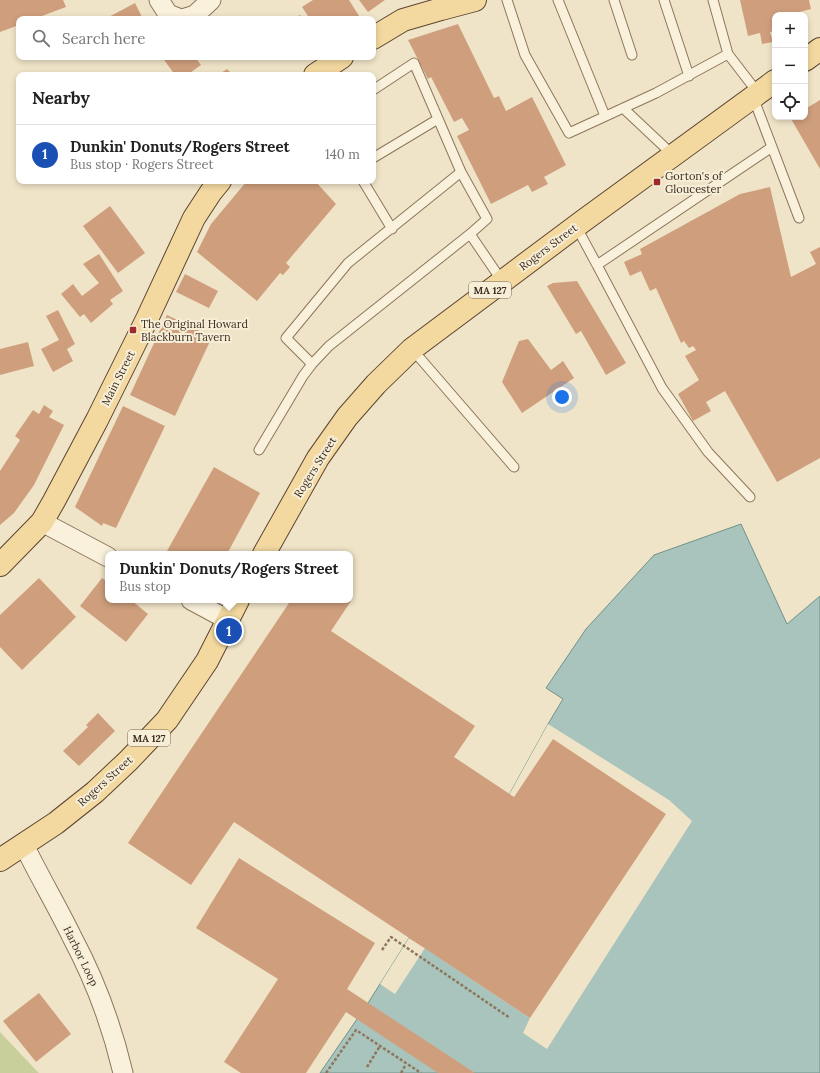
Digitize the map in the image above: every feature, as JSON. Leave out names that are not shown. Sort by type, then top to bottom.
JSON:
[{"type":"main road","points":[[376,36],[404,20],[440,4],[474,0]]},
{"type":"main road","points":[[808,58],[820,49]]},
{"type":"main road","points":[[320,72],[338,60]]},
{"type":"main road","name":"Rogers Street","points":[[266,551],[318,458],[339,429],[376,384],[412,349],[576,226],[762,91]]},
{"type":"main road","name":"Main Street","points":[[0,566],[42,522],[54,501],[147,319],[194,218],[218,184]]},
{"type":"main road","name":"Rogers Street","points":[[0,860],[56,823],[95,792],[128,762],[167,720],[207,661],[236,603]]},
{"type":"street","points":[[159,0],[168,14],[174,16]]},
{"type":"street","points":[[192,16],[195,15],[212,0]]},
{"type":"street","points":[[42,522],[105,555]]},
{"type":"street","points":[[197,603],[228,620]]},
{"type":"street","name":"Harbor Loop","points":[[24,845],[95,985],[110,1025],[123,1073]]},
{"type":"lane","points":[[507,0],[525,55],[569,133],[656,93],[728,54]]},
{"type":"lane","points":[[558,0],[605,116]]},
{"type":"lane","points":[[614,0],[632,55]]},
{"type":"lane","points":[[664,0],[689,76]]},
{"type":"lane","points":[[713,0],[728,54],[762,91],[772,147],[799,218]]},
{"type":"lane","points":[[259,450],[303,376],[329,346],[487,219],[461,172],[414,63],[376,88]]},
{"type":"lane","points":[[623,108],[673,155]]},
{"type":"lane","points":[[376,156],[438,119]]},
{"type":"lane","points":[[597,265],[772,147]]},
{"type":"lane","points":[[312,364],[286,338],[348,264],[461,172]]},
{"type":"lane","points":[[365,184],[392,229]]},
{"type":"lane","points":[[576,226],[662,388],[708,452],[750,496]]},
{"type":"lane","points":[[470,234],[502,281]]},
{"type":"lane","points":[[412,349],[514,467]]},
{"type":"path","points":[[382,950],[391,937],[510,1018]]},
{"type":"path","points":[[326,1073],[356,1030],[421,1073]]},
{"type":"path","points":[[367,1067],[380,1046]]},
{"type":"path","points":[[401,1073],[406,1064]]},
{"type":"green space","points":[[0,1032],[33,1067],[39,1073],[0,1073]]},
{"type":"water","points":[[741,524],[787,624],[820,596],[820,1073],[320,1073],[368,1003],[409,938],[425,948],[563,699],[546,688],[586,629],[654,555]]},
{"type":"pier","points":[[548,724],[669,800],[692,821],[547,1049],[523,1033],[530,1018],[425,948]]},
{"type":"pier","points":[[409,938],[425,948],[395,994],[380,984]]},
{"type":"building","points":[[0,0],[63,0],[66,7],[42,16],[16,16],[16,26],[0,32]]},
{"type":"building","points":[[313,0],[349,0],[359,16],[308,16],[302,7]]},
{"type":"building","points":[[359,0],[385,0],[368,12]]},
{"type":"building","points":[[740,0],[809,0],[811,9],[800,12],[772,12],[772,32],[770,32],[772,42],[762,44],[760,33],[748,36]]},
{"type":"building","points":[[135,3],[142,16],[111,16]]},
{"type":"building","points":[[458,24],[494,98],[499,96],[506,111],[532,97],[566,165],[544,177],[548,184],[532,192],[528,185],[491,204],[457,136],[469,130],[462,118],[454,122],[431,77],[428,79],[408,40]]},
{"type":"building","points":[[164,60],[197,60],[201,65],[191,72],[173,72]]},
{"type":"building","points":[[227,69],[230,72],[222,72]]},
{"type":"building","points":[[820,100],[820,169],[792,120],[808,120],[808,107]]},
{"type":"building","points":[[244,184],[318,184],[336,204],[286,263],[290,267],[283,275],[280,273],[257,301],[197,252],[211,224]]},
{"type":"building","points":[[770,187],[791,277],[816,264],[810,252],[820,247],[820,458],[777,482],[725,391],[706,402],[711,411],[693,421],[678,394],[699,380],[685,356],[696,350],[693,346],[689,348],[684,341],[681,343],[656,288],[650,291],[641,271],[630,276],[624,262],[642,254],[640,249],[740,194]]},
{"type":"building","points":[[110,206],[145,253],[118,273],[83,226]]},
{"type":"building","points":[[99,254],[123,291],[110,300],[113,304],[91,323],[84,314],[80,317],[61,294],[73,284],[82,296],[99,283],[83,264]]},
{"type":"building","points":[[185,274],[218,291],[209,308],[176,292]]},
{"type":"building","points":[[577,281],[626,363],[606,375],[581,331],[576,334],[547,286],[553,283]]},
{"type":"building","points":[[58,310],[75,344],[67,349],[73,361],[53,372],[41,349],[59,340],[46,316]]},
{"type":"building","points":[[167,315],[212,337],[175,416],[130,395]]},
{"type":"building","points":[[528,339],[551,370],[563,361],[574,378],[522,413],[502,382],[519,341]]},
{"type":"building","points":[[28,342],[34,366],[0,375],[0,349]]},
{"type":"building","points":[[44,405],[53,411],[49,417],[64,425],[34,485],[14,513],[0,525],[0,471],[20,440],[15,436],[33,410],[39,414]]},
{"type":"building","points":[[123,406],[165,426],[116,528],[103,523],[102,526],[75,507]]},
{"type":"building","points":[[214,467],[260,493],[229,551],[167,551]]},
{"type":"building","points":[[39,578],[76,617],[22,670],[0,647],[0,615]]},
{"type":"building","points":[[102,578],[105,580],[105,603],[135,603],[148,614],[126,642],[80,606]]},
{"type":"building","points":[[289,603],[350,603],[331,631],[475,726],[454,757],[514,797],[553,739],[666,814],[530,1018],[234,822],[191,885],[128,843]]},
{"type":"building","points":[[98,713],[115,731],[79,766],[63,751],[88,727],[86,725]]},
{"type":"building","points":[[239,858],[375,943],[347,989],[475,1073],[438,1073],[346,1012],[306,1073],[241,1073],[224,1062],[278,979],[196,928]]},
{"type":"building","points":[[39,993],[71,1034],[36,1062],[3,1021]]},
{"type":"place","name":"Gorton's of Gloucester","points":[[657,182]]},
{"type":"place","name":"The Original Howard Blackburn Tavern","points":[[133,330]]},
{"type":"place","name":"Dunkin' Donuts/Rogers Street","points":[[229,631]]}]
